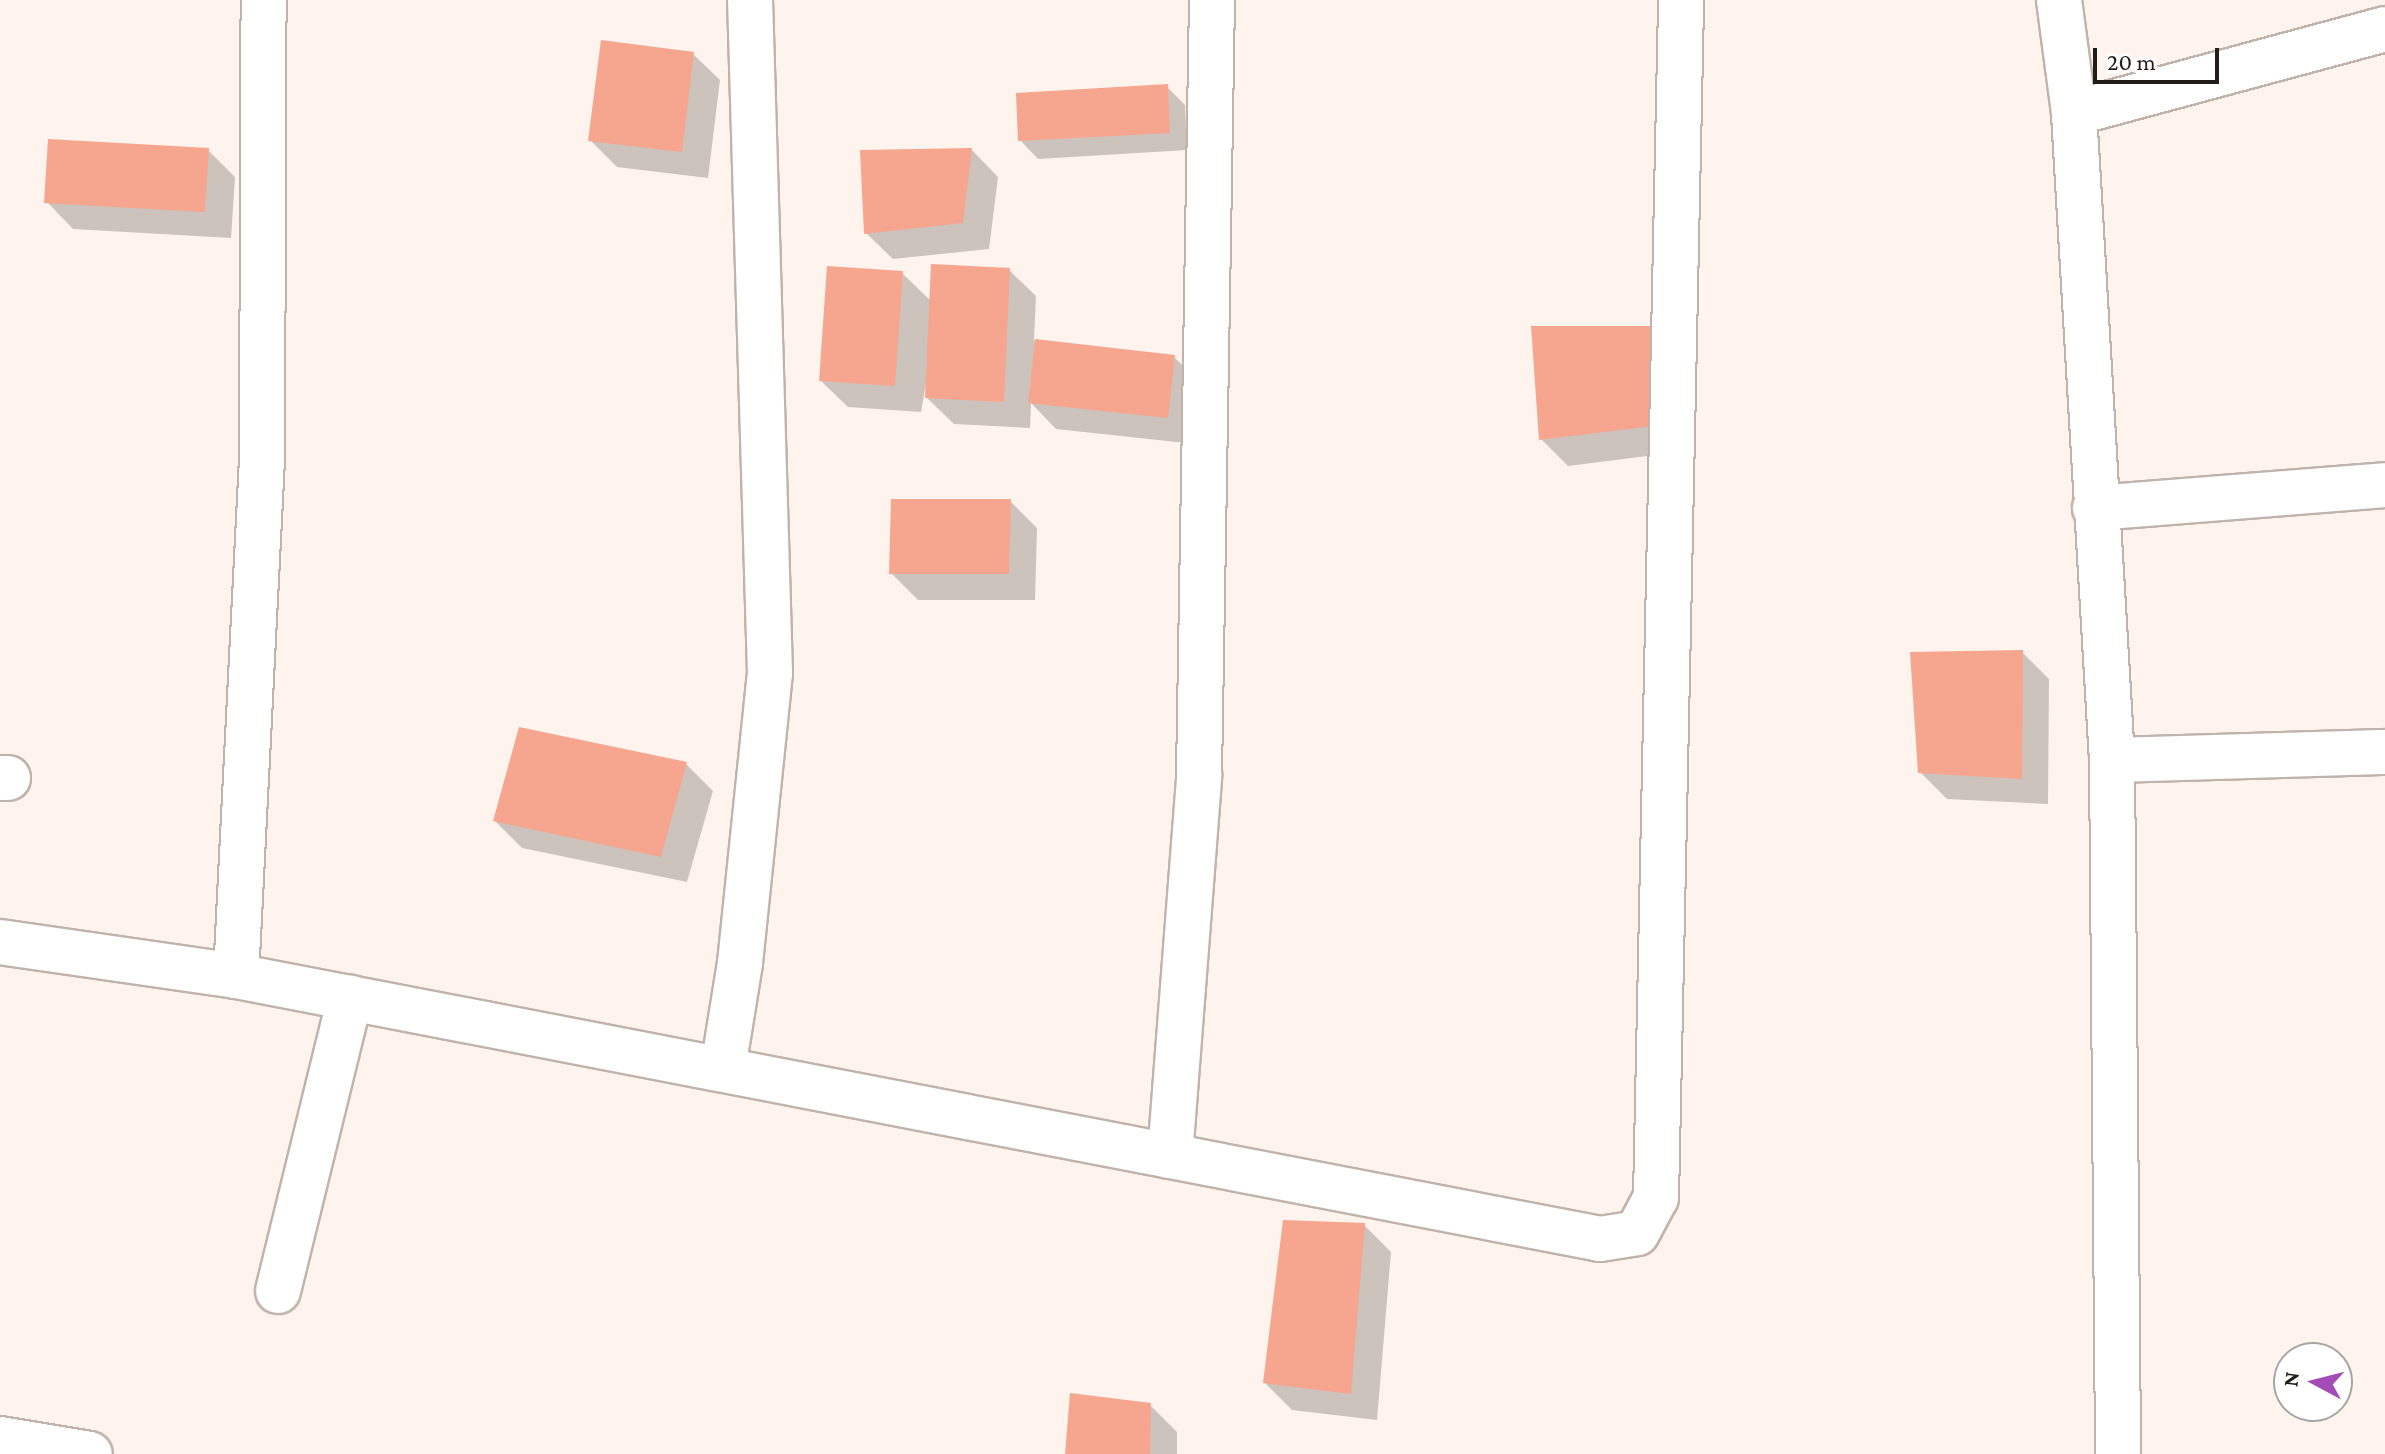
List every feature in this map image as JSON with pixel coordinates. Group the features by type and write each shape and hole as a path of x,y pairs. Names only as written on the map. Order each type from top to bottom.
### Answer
{"street":[{"path":"236,976 262,459 264,0"},
{"path":"723,1068 740,963 770,673 750,0"},
{"path":"1170,1156 1199,775 1212,0"},
{"path":"0,942 236,976 1600,1239 1637,1233 1656,1198 1681,0"},
{"path":"2059,0 2074,113 2112,760 2118,1454"},
{"path":"2074,113 2385,29"},
{"path":"2095,508 2385,485"},
{"path":"2112,760 2385,752"},
{"path":"278,1291 350,998"},
{"path":"0,1439 90,1454"}],"building":[{"path":"601,40 694,52 682,152 588,141"},
{"path":"1168,84 1170,133 1018,141 1016,93"},
{"path":"48,139 209,148 205,212 44,203"},
{"path":"972,148 963,223 864,234 860,150"},
{"path":"931,264 1010,268 1004,402 925,398"},
{"path":"827,266 903,271 895,386 819,381"},
{"path":"1531,326 1658,326 1661,425 1539,440"},
{"path":"1035,339 1175,355 1168,418 1028,403"},
{"path":"891,499 1011,499 1009,574 889,574"},
{"path":"2023,650 2022,779 1918,773 1910,652"},
{"path":"519,727 687,762 661,857 493,821"},
{"path":"1283,1220 1365,1223 1351,1394 1263,1383"},
{"path":"1070,1393 1151,1403 1150,1454 1065,1454"}]}
